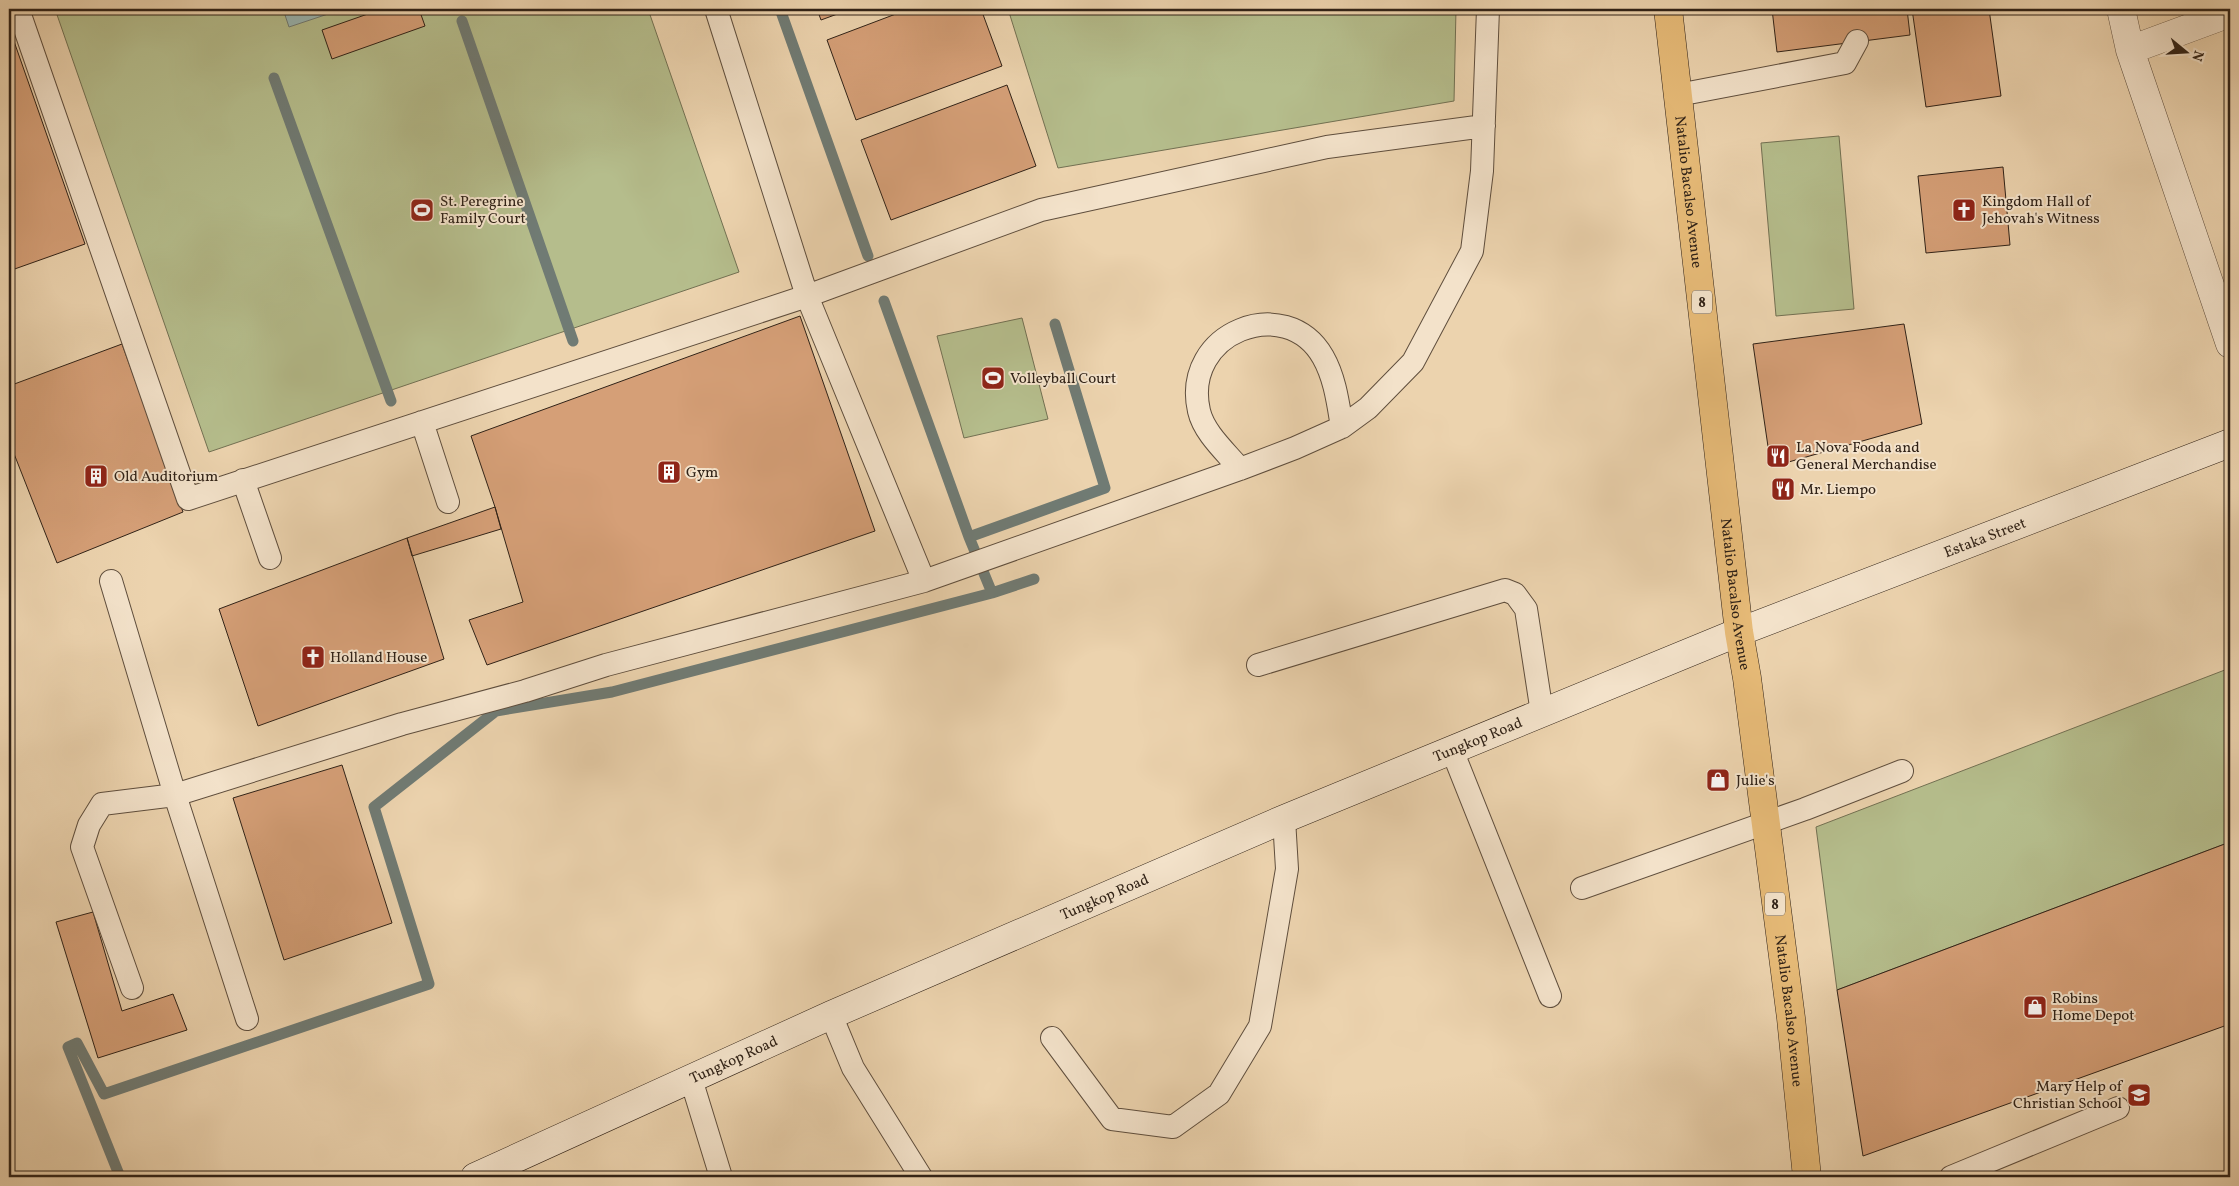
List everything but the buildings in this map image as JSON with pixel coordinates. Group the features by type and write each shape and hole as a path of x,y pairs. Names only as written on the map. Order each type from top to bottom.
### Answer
{"highway":[{"name":"Natalio Bacalso Avenue","path":"1668,9 1739,632 1747,678 1764,823 1791,1018 1807,1177"}],"street":[{"path":"2121,9 2130,50 2230,344"},
{"path":"2130,50 2230,14"},
{"name":"Estaka Street","path":"1739,632 2230,442"},
{"name":"Tungkop Road","path":"475,1177 831,1015 1284,819 1739,632"}],"lane":[{"path":"18,9 188,499 807,296 1041,210 1327,147 1484,126"},
{"path":"716,9 807,296 924,581"},
{"path":"132,988 82,847 89,825 102,804 175,795 402,724 525,691 606,665 924,581 1295,448 1342,426 1368,408 1413,362 1472,251 1482,171 1488,9"},
{"path":"1678,95 1845,64 1857,41"},
{"path":"1240,469 1207,430 1199,412 1197,393 1199,374 1208,356 1220,341 1236,331 1255,325 1274,325 1293,331 1310,341 1322,356 1330,374 1342,426"},
{"path":"422,422 448,502"},
{"path":"243,480 270,558"},
{"path":"111,581 175,795 247,1019"},
{"path":"1258,665 1505,590 1515,594 1526,609 1542,713"},
{"path":"1452,750 1550,996"},
{"path":"1582,888 1902,771"},
{"path":"1052,1038 1112,1119 1173,1127 1219,1094 1260,1026 1287,869 1284,819"},
{"path":"831,1015 853,1068 921,1177"},
{"path":"691,1079 721,1177"},
{"path":"1962,1175 2118,1108"}],"green space":[{"path":"55,9 648,9 739,272 209,452"},
{"path":"1008,9 1456,9 1454,101 1058,168"},
{"path":"1839,136 1854,309 1776,316 1761,143"},
{"name":"Volleyball Court","path":"1022,318 1048,419 964,438 937,336"},
{"path":"2230,668 2230,842 1837,990 1816,827"}],"water":[{"path":"283,9 343,9 289,27"}],"waterway":[{"path":"780,9 868,256"},
{"path":"462,21 573,341"},
{"path":"274,78 391,401"},
{"path":"884,301 969,537 992,593"},
{"path":"969,537 1105,488 1055,324"},
{"path":"120,1177 68,1047 77,1043 104,1094 429,984 374,807 496,711 612,692 992,593 1034,579"}],"place":[{"name":"St. Peregrine Family Court","path":"422,210"},
{"name":"Kingdom Hall of Jehovah's Witness","path":"1964,210"},
{"name":"Volleyball Court","path":"993,378"},
{"name":"La Nova Fooda and General Merchandise","path":"1778,456"},
{"name":"Gym","path":"669,472"},
{"name":"Old Auditorium","path":"96,476"},
{"name":"Mr. Liempo","path":"1783,489"},
{"name":"Holland House","path":"313,657"},
{"name":"Julie's","path":"1718,780"},
{"name":"Robins Home Depot","path":"2035,1007"},
{"name":"Mary Help of Christian School","path":"2139,1095"}]}
